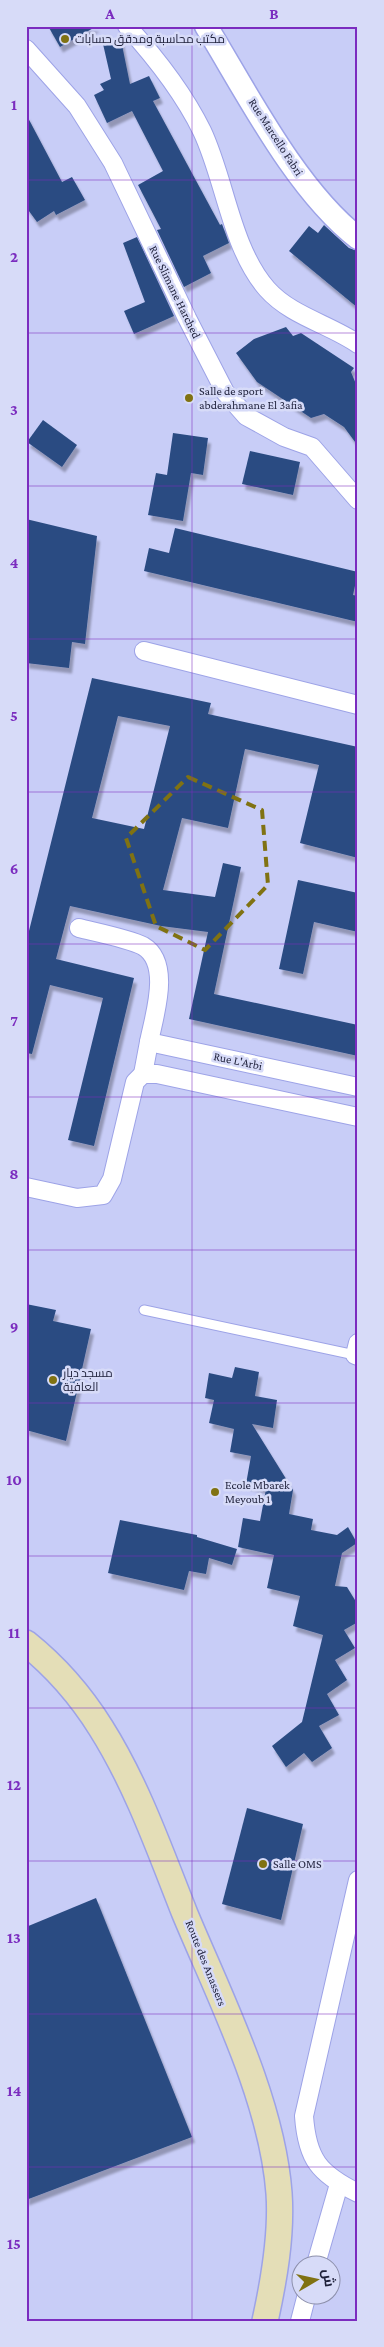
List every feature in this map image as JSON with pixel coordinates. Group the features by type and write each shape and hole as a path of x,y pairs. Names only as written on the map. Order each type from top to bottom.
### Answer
{"main road":[{"name":"Route des Anassers","path":"26,1634 35,1650 79,1695 102,1729 131,1782 255,2085 272,2148 279,2194 274,2274 265,2321"}],"street":[{"path":"127,26 176,86 202,132 234,224 250,262 267,289 288,308 358,344"},
{"name":"Rue Marcello Fabri","path":"206,26 276,139 313,194 342,226 358,238"},
{"name":"Rue Slimane Harched","path":"26,49 77,106 113,163 187,318 225,392 246,416 284,437 312,447 358,500"},
{"path":"144,651 358,705"},
{"path":"26,1187 77,1198 103,1195 112,1179 135,1082 143,1074 160,984 158,967 152,954 143,946 79,928"},
{"name":"Rue L'Arbi","path":"149,1042 358,1087"},
{"path":"143,1074 157,1074 358,1117"},
{"path":"358,1880 304,2116 306,2139 316,2164 339,2184 358,2193"},
{"path":"319,2254 339,2184"},
{"path":"300,2321 304,2304"}],"lane":[{"path":"144,1310 357,1352"}],"highlighted area":[{"path":"188,777 262,810 268,885 205,950 156,926 126,838"}],"building":[{"name":"مكتب محاسبة ومدقق حسابات","path":"48,26 97,26 60,47"},
{"path":"121,40 130,84 149,76 160,98 153,101 220,225 222,224 229,243 203,256 211,273 184,287 157,230 161,229 138,185 163,171 132,111 107,123 94,95 104,90 100,84 111,79 103,44"},
{"path":"26,114 62,182 72,177 85,200 56,215 54,211 37,222 26,207"},
{"path":"324,225 349,248 358,251 358,308 289,251 309,226 318,233"},
{"path":"137,237 174,316 134,334 124,311 145,302 123,243"},
{"path":"286,327 293,336 301,333 354,368 351,372 358,389 358,446 344,427 324,414 311,418 257,382 236,353 254,339"},
{"path":"43,420 77,445 62,467 27,442"},
{"path":"173,433 208,438 203,475 191,473 183,521 148,515 156,473 167,475"},
{"path":"250,451 300,462 293,495 242,484"},
{"path":"26,519 97,536 85,644 72,642 69,668 26,663"},
{"path":"175,528 358,572 353,595 358,596 358,622 144,571 149,548 169,553"},
{"path":"92,678 211,703 208,714 358,747 358,858 300,843 319,765 245,749 228,828 182,818 163,890 215,897 223,863 241,867 214,994 358,1025 358,1056 189,1019 208,932 161,926 70,906 56,959 134,978 94,1146 68,1140 103,998 50,985 32,1054 26,1053 26,943","holes":["118,716 170,726 144,829 92,818"]},
{"path":"298,880 358,893 358,932 314,922 303,974 279,969"},
{"name":"مسجد ديار العافية","path":"26,1304 56,1310 53,1321 91,1329 66,1441 26,1430"},
{"path":"235,1367 259,1372 255,1396 277,1400 273,1428 252,1424 293,1490 289,1514 313,1519 311,1530 337,1535 348,1527 357,1543 342,1553 335,1586 347,1587 358,1605 358,1622 344,1630 355,1648 335,1660 347,1680 327,1694 339,1715 319,1726 332,1748 312,1762 304,1753 286,1767 272,1746 302,1722 323,1635 293,1626 300,1596 267,1588 274,1555 238,1547 243,1518 260,1521 266,1489 246,1484 251,1456 230,1452 234,1429 209,1423 214,1400 205,1398 209,1373 232,1378"},
{"path":"120,1520 197,1535 197,1537 237,1549 232,1565 209,1558 206,1574 189,1571 184,1590 108,1573"},
{"name":"Salle OMS","path":"247,1808 303,1824 281,1920 222,1904"},
{"path":"96,1898 192,2137 26,2200 26,1927"}],"place":[{"name":"مكتب محاسبة ومدقق حسابات","path":"65,39"},
{"name":"Salle de sport abderahmane El 3afia","path":"189,398"},
{"name":"مسجد ديار العافية","path":"53,1380"},
{"name":"Ecole Mbarek Meyoub 1","path":"215,1492"},
{"name":"Salle OMS","path":"263,1864"}]}
